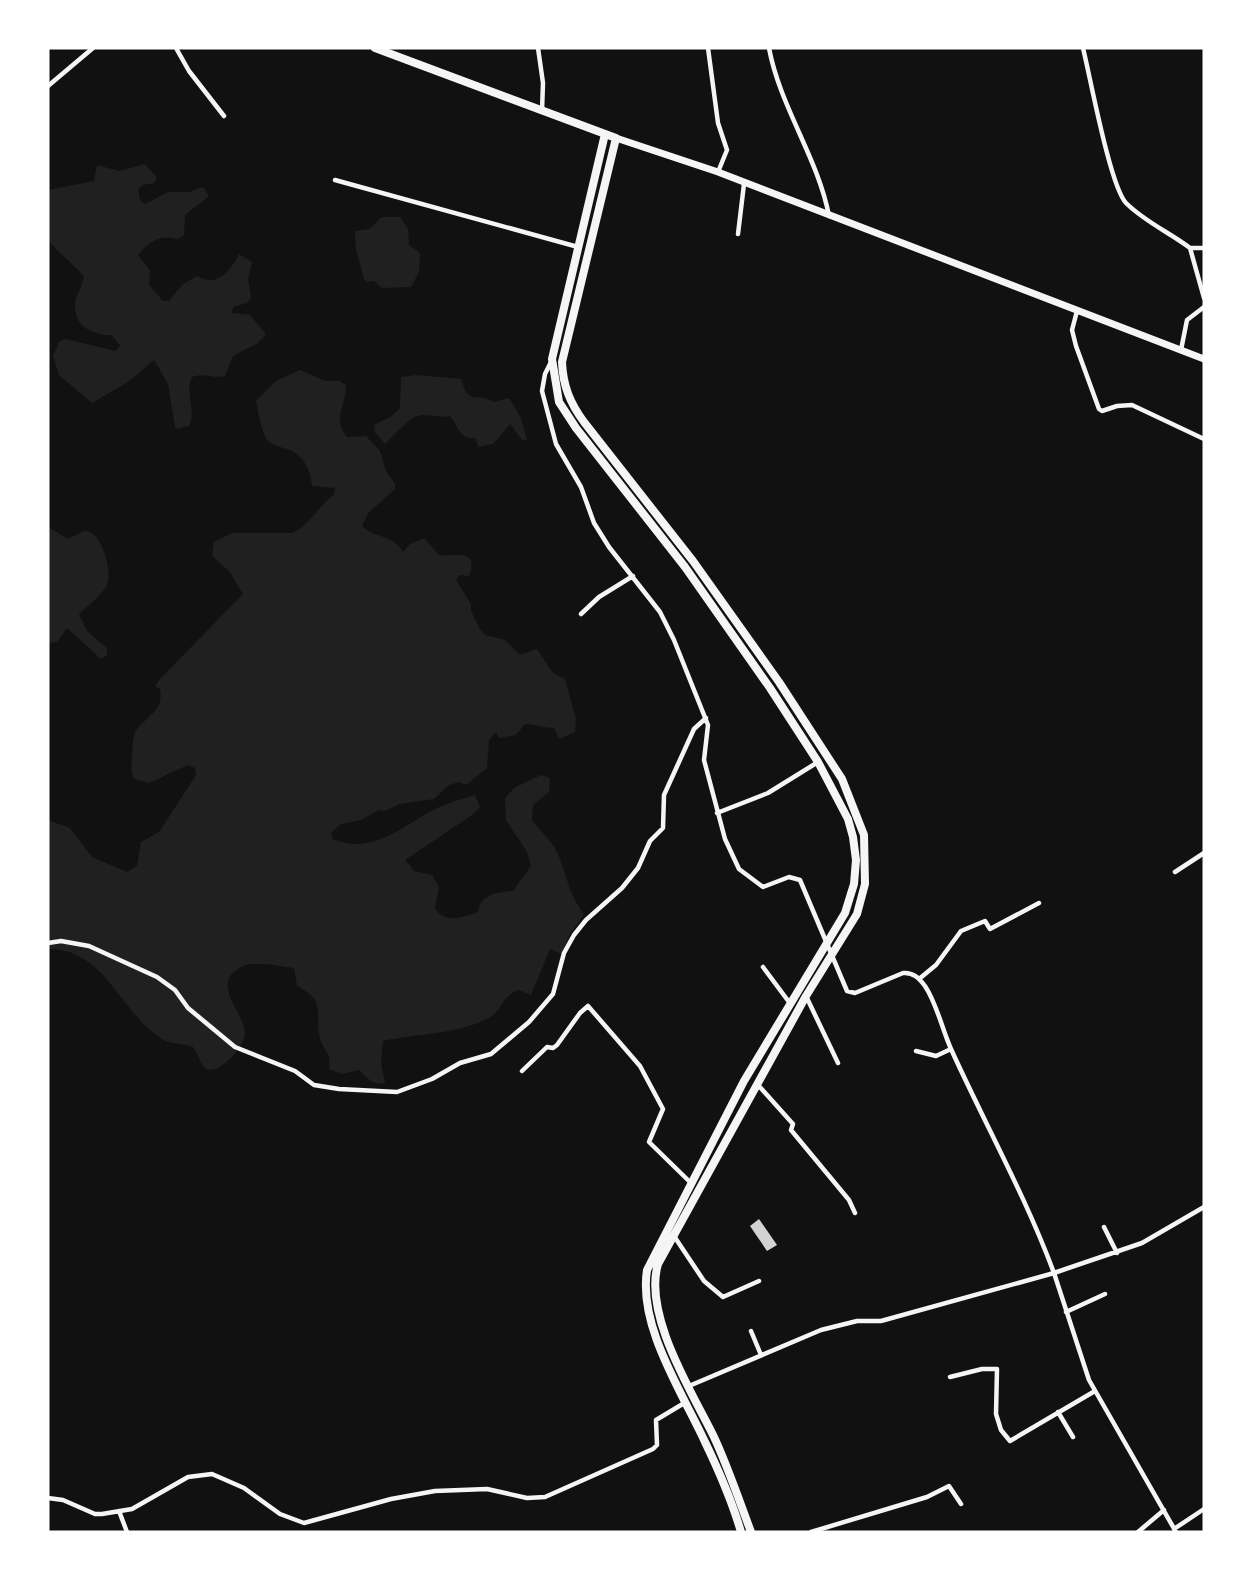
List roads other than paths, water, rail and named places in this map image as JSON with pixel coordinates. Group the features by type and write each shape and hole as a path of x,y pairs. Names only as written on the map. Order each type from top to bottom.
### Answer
{"highway":[{"path":"375,48 616,138 562,362 563,381 575,409 693,561 779,682 842,779 864,834 865,884 857,914 806,996 658,1264 654,1286 668,1337 694,1398 715,1439 751,1532"},
{"path":"605,134 552,359 555,385 562,410 685,567 770,688 818,762 848,819 856,860 850,901 828,942 789,1002 744,1081 653,1252 647,1270 645,1303 657,1339 705,1441 741,1532"}],"main road":[{"path":"616,138 718,172 744,184 1204,359"}],"street":[{"path":"48,86 93,48"},
{"path":"176,48 189,71 224,116"},
{"path":"538,48 543,83 542,111"},
{"path":"708,48 718,123 727,150 718,172"},
{"path":"769,48 794,124 825,195 829,216"},
{"path":"1083,48 1114,177 1124,200 1156,228 1190,248 1204,248"},
{"path":"334,180 579,248"},
{"path":"738,234 744,184"},
{"path":"1190,248 1204,298"},
{"path":"1181,350 1186,324 1204,307"},
{"path":"1077,310 1072,330 1099,409 1102,411 1117,406 1132,405 1204,440"},
{"path":"552,359 545,374 542,391 556,444 581,487 594,523 609,547 660,612 670,631 706,718 709,730 704,760 717,813 739,869 763,886 789,877 800,880 828,942 845,988 852,993 909,972 927,989 951,1050 1032,1215 1054,1273 1083,1365 1095,1391 1175,1531 1204,1509"},
{"path":"581,614 599,597 633,576"},
{"path":"48,943 61,941 89,946 157,977 175,990 188,1008 235,1047 295,1071 314,1085 339,1089 397,1092 432,1078 460,1063 491,1054 529,1022 550,1000 564,952 574,935 586,920 622,888 638,868 650,842 663,828 664,795 694,729 706,718"},
{"path":"717,813 768,793 818,762"},
{"path":"1175,872 1204,853"},
{"path":"919,979 936,965 961,931 985,921 990,929 1038,903"},
{"path":"763,967 789,1002"},
{"path":"806,996 838,1064"},
{"path":"522,1071 547,1047 553,1048 557,1045 580,1013 588,1006 647,1077 663,1109 649,1142 691,1183"},
{"path":"916,1051 936,1056 951,1050"},
{"path":"758,1084 793,1124 790,1130 849,1200 855,1213"},
{"path":"689,1386 838,1325 857,1320 881,1321 1117,1253 1142,1243 1204,1207"},
{"path":"1104,1227 1117,1253"},
{"path":"674,1236 704,1281 723,1297 759,1281"},
{"path":"1066,1312 1105,1294"},
{"path":"751,1331 761,1355"},
{"path":"950,1377 982,1369 997,1369 996,1414 1001,1430 1010,1441 1095,1391"},
{"path":"48,1498 79,1505 94,1514 132,1509 197,1474 226,1478 286,1517 303,1523 391,1499 435,1491 487,1489 527,1497 545,1497 653,1449 657,1445 656,1420 694,1398"},
{"path":"1058,1412 1073,1437"},
{"path":"811,1532 927,1497 949,1486 961,1504"},
{"path":"1138,1532 1164,1510"},
{"path":"119,1511 127,1532"}]}
